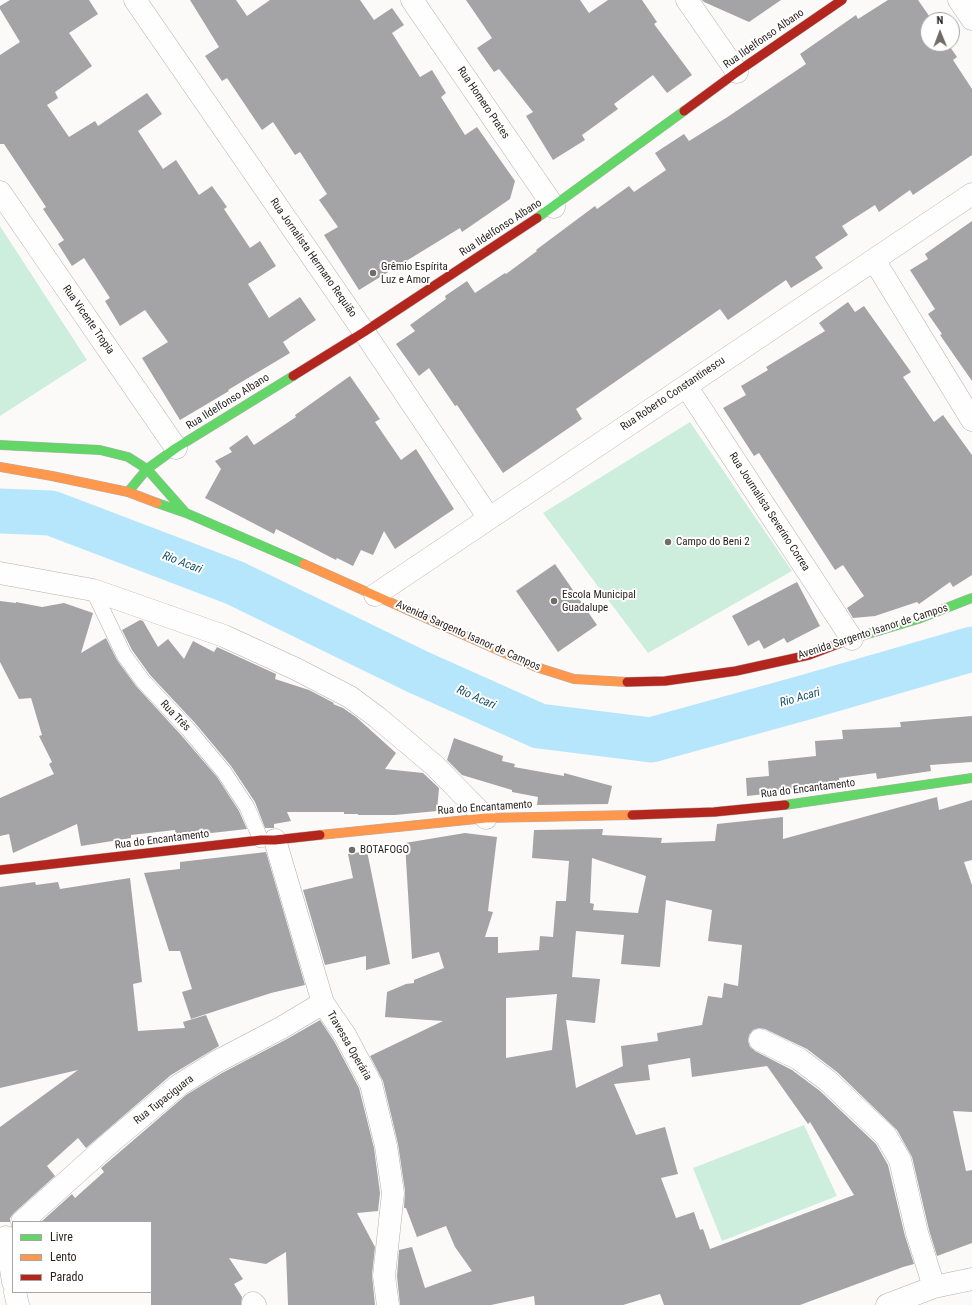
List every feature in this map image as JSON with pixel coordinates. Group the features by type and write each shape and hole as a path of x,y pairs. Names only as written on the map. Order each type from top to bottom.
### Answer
{"street":[{"name":"Rua Jornalista Hermano Requião","path":"135,0 364,332 489,518"},
{"name":"Rua Homero Prates","path":"412,0 554,207"},
{"path":"687,0 737,72"},
{"name":"Rua Ildelfonso Albano","path":"128,492 147,469 176,448 364,332 554,207 737,72 842,0"},
{"path":"959,0 972,19"},
{"name":"Rua Vicente Tropia","path":"0,192 176,448"},
{"name":"Rua Roberto Constantinescu","path":"375,595 972,194"},
{"path":"874,260 972,420"},
{"name":"Rua Journalista Severino Correa","path":"686,386 852,639"},
{"name":"Avenida Sargento Isanor de Campos","path":"0,444 100,450 128,457 147,469 186,513"},
{"name":"Avenida Sargento Isanor de Campos","path":"0,467 128,492 186,513 536,667 574,679 615,682 665,681 736,671 809,655 972,598"},
{"path":"0,574 93,590 224,636 296,668 350,697 399,734 435,766 486,818"},
{"name":"Rua do Encantamento","path":"0,870 268,840 486,818 618,816 714,812 807,802 972,778"},
{"name":"Travessa Operária","path":"268,840 323,1003 345,1035 371,1084 386,1146 394,1193 384,1276 388,1305"},
{"name":"Rua Tupaciguara","path":"23,1221 111,1142 178,1085 216,1062 281,1028 323,1003"},
{"path":"760,1040 799,1059 828,1081 886,1136 900,1160 917,1233 934,1288"},
{"path":"6,1236 12,1275"},
{"path":"887,1305 934,1288 972,1279"},
{"path":"15,1293 18,1305"}],"lane":[{"name":"Rua Três","path":"93,590 124,655 142,681 188,729 224,772 268,840"}],"green space":[{"path":"0,226 87,360 0,416"},
{"name":"Campo do Beni 2","path":"690,422 792,571 648,653 543,513"},
{"path":"804,1125 837,1196 722,1241 693,1168"}],"building":[{"path":"10,0 89,0 98,14 69,33 92,66 55,92 58,98 47,105 69,137 95,121 98,126 147,93 162,114 138,131 163,169 176,160 199,195 212,186 227,207 224,209 250,248 260,241 276,266 248,284 269,318 300,297 316,320 283,342 290,353 180,420 142,358 168,342 145,310 120,326 105,301 110,298 84,258 72,266 58,244 64,240 43,209 46,207 4,144 0,144 0,55 20,42 0,9 0,6"},
{"path":"190,0 236,0 247,16 270,0 360,0 374,20 392,8 404,25 392,33 420,77 432,70 446,93 441,97 465,135 477,127 515,181 510,199 462,232 460,228 359,290 324,235 338,227 319,200 327,194 300,152 295,155 273,122 262,130 227,78 222,81 205,56 219,47"},
{"path":"466,0 580,0 589,13 608,0 642,0 657,22 654,24 692,75 667,93 653,75 614,104 618,109 582,135 585,140 553,160 526,116 533,112 499,69 494,72 477,48 492,38"},
{"path":"702,0 781,0 749,22"},
{"path":"888,0 918,0 926,12 920,12 920,52 954,52 957,57 953,60 972,89 972,155 913,195 910,190 879,212 875,205 842,226 848,235 815,257 823,268 791,288 786,280 728,320 720,309 576,409 582,419 503,473 457,405 455,406 429,368 419,376 396,344 415,331 410,325 446,299 445,296 467,281 475,293 505,273 506,274 595,206 597,209 629,186 634,192 666,170 655,153 684,134 689,141 726,118 806,64 800,54 856,15 858,19"},
{"path":"972,221 972,381 940,335 942,334 928,314 935,309 910,270 928,259 925,254"},
{"path":"848,302 855,312 864,306 911,372 903,377 934,422 943,415 972,455 972,575 953,587 950,582 919,604 917,602 875,616 853,618 847,608 864,596 843,565 835,570 759,453 754,456 723,408 746,395 741,386 768,370 766,367 825,331 819,323"},
{"path":"350,376 380,419 375,422 401,460 416,449 454,509 395,549 384,531 373,555 361,550 353,566 337,558 336,560 276,529 274,534 205,498 221,469 215,461 232,452 229,448 247,435 254,445 296,417 295,415"},
{"path":"555,564 597,625 558,652 516,591"},
{"path":"797,582 820,626 787,643 784,638 764,649 759,640 748,646 732,616"},
{"path":"0,601 16,602 42,607 64,603 93,613 81,653 106,638 117,660 136,686 217,777 239,811 247,829 176,837 175,830 131,835 131,838 81,846 77,824 13,853 9,834 0,836 0,798 54,774 49,764 52,762 39,736 42,735 31,698 19,699 0,662"},
{"path":"140,620 143,621 158,647 168,639 184,659 193,641 214,652 217,647 276,674 275,679 309,690 343,708 356,717 396,753 385,769 423,773 439,788 437,811 395,815 358,815 344,814 344,812 287,812 291,821 274,824 274,828 265,828 255,802 231,766 195,723 150,675 132,650 122,630"},
{"path":"972,716 972,762 930,765 931,771 877,779 876,773 839,778 840,785 791,789 784,790 784,792 747,796 746,778 769,776 768,761 816,756 815,741 843,739 842,730 901,727 900,722"},
{"path":"454,738 503,756 502,761 515,764 514,767 564,776 564,773 612,786 608,804 537,805 538,797 512,792 512,790 462,775 447,760"},
{"path":"937,797 939,810 972,800 972,860 964,862 972,885 972,1112 953,1111 966,1171 972,1170 972,1243 937,1256 929,1230 912,1157 897,1130 837,1072 807,1049 765,1029 759,1028 753,1030 749,1035 748,1041 750,1047 792,1070 820,1091 876,1144 888,1165 905,1236 914,1264 800,1305 664,1305 660,1294 623,1305 535,1305 534,1296 491,1305 400,1305 397,1276 399,1250 412,1247 425,1288 472,1271 455,1247 446,1226 417,1237 406,1208 404,1208 405,1191 398,1144 383,1081 370,1056 443,1021 385,1017 387,992 406,984 414,983 414,980 444,968 439,952 412,959 405,843 465,833 497,837 488,911 493,912 485,937 498,937 498,953 539,950 540,936 553,937 556,901 566,901 569,861 532,858 534,830 603,829 602,835 662,838 661,843 715,841 717,824 783,817 783,839","holes":["592,858 646,876 638,913 593,910 594,904 590,903","666,900 712,910 708,941 742,945 738,986 724,983 722,998 708,996 702,1025 657,1033 658,1041 621,1046 623,1066 576,1088 566,1020 595,1023 600,979 572,977 576,931 624,935 621,964 660,967","557,994 552,1050 506,1058 506,998","690,1058 692,1077 767,1066 808,1124 810,1122 854,1195 710,1249 703,1229 700,1230 694,1212 676,1218 661,1178 678,1174 665,1127 636,1135 614,1084 650,1080 648,1065"]},
{"path":"367,851 390,964 366,970 366,956 325,965 303,890 353,878 348,854"},
{"path":"266,852 305,985 271,993 191,1019 182,992 192,989 180,951 169,951 144,873 180,869 180,862"},
{"path":"130,878 142,982 133,984 138,1031 185,1028 183,1022 206,1015 219,1046 171,1075 86,1148 78,1138 47,1166 55,1176 14,1213 10,1218 10,1222 0,1222 0,1127 78,1070 0,1088 0,887 35,882 36,885 58,882 60,889"},
{"path":"320,1020 334,1041 359,1088 374,1148 380,1193 378,1211 357,1213 375,1247 372,1275 375,1305 288,1305 286,1252 266,1264 229,1258 243,1279 234,1284 242,1297 241,1305 151,1305 152,1221 42,1221 72,1194 75,1198 104,1172 101,1168 186,1095 222,1073"}],"waterway":[{"name":"Rio Acari","path":"0,511 51,513 235,583 418,672 539,726 651,740 972,649"}],"traffic: fast":[{"path":"537,218 684,111"},
{"path":"128,492 147,469 176,448 293,376"},
{"path":"0,445 100,450 128,457 147,469 185,512"},
{"path":"157,503 186,513 304,564"},
{"path":"848,640 918,619 972,598"},
{"path":"785,805 972,778"}],"traffic: slow":[{"path":"0,467 128,492 157,503"},
{"path":"304,564 536,667 574,679 627,682"},
{"path":"320,835 486,818 632,815"}],"traffic: jam":[{"path":"684,111 737,72 842,0"},
{"path":"293,376 364,332 537,218"},
{"path":"627,682 665,681 736,671 809,655 848,640"},
{"path":"632,815 714,812 785,805"},
{"path":"0,870 261,840 320,835"}],"place":[{"name":"Grêmio Espírita Luz e Amor","path":"373,273"},
{"name":"Campo do Beni 2","path":"668,542"},
{"name":"Escola Municipal Guadalupe","path":"554,601"},
{"name":"BOTAFOGO","path":"352,850"}]}
